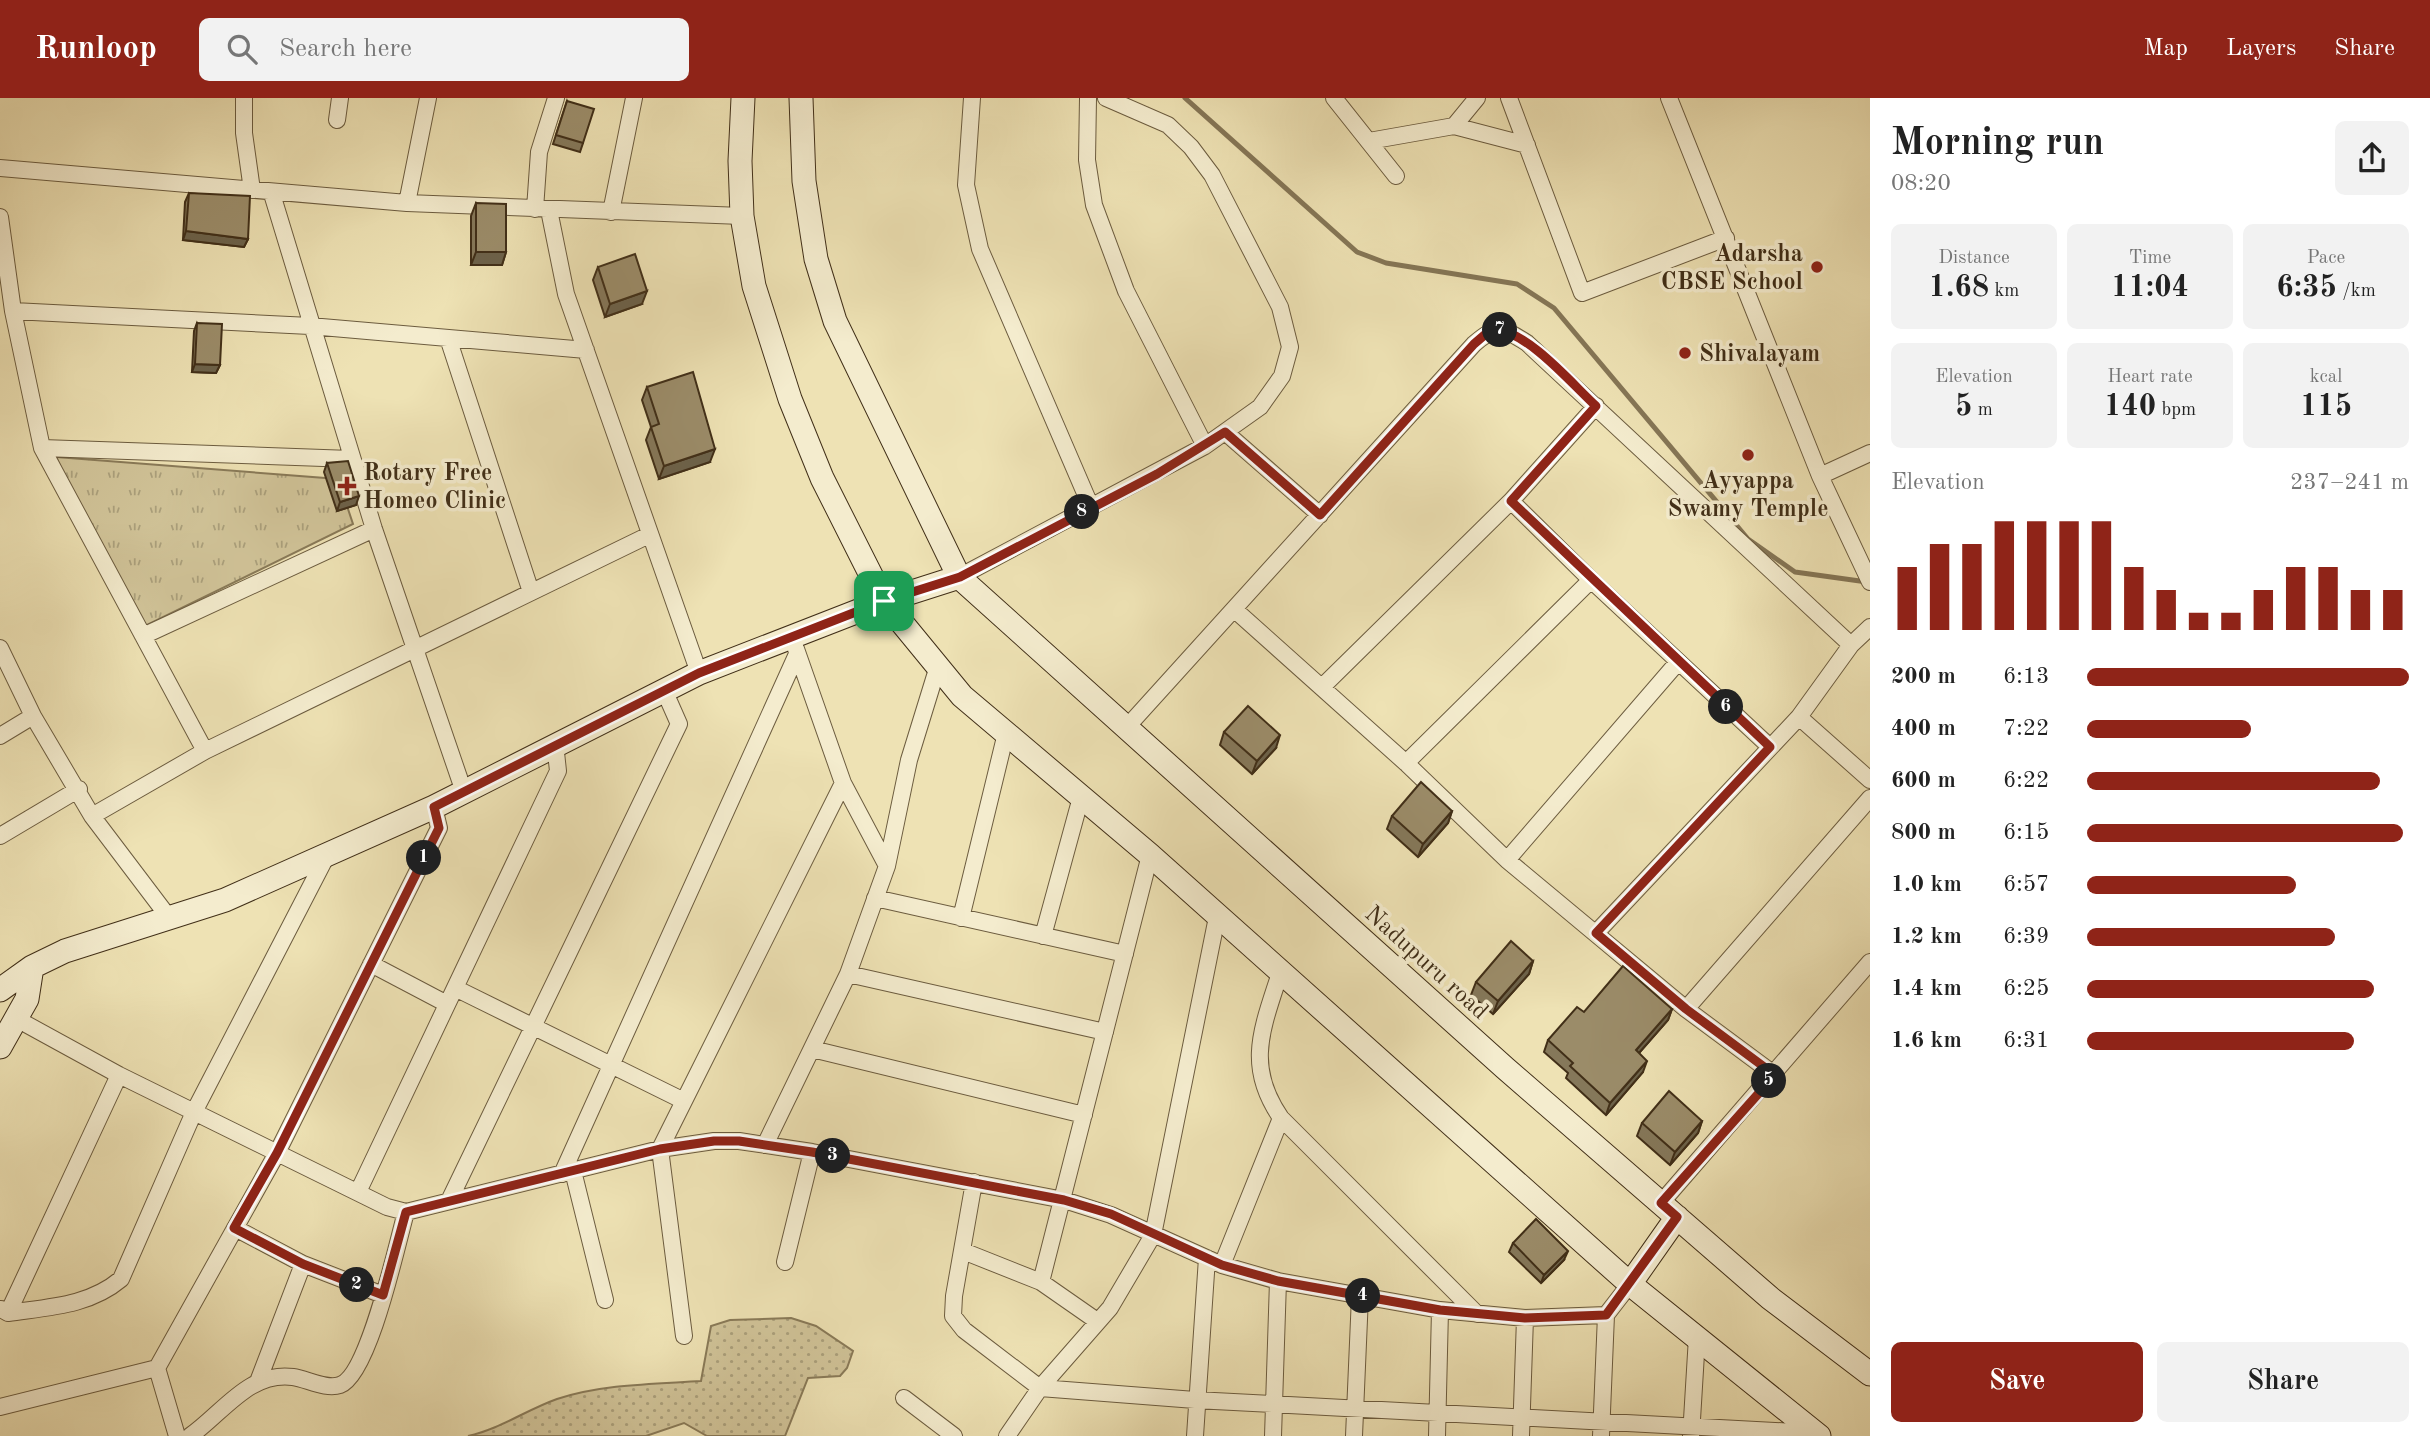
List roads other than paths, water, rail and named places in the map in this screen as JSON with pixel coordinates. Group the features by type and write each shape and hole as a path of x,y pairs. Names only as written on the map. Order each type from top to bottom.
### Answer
{"street":[{"path":"244,98 244,133 252,190"},
{"path":"337,120 340,98"},
{"path":"407,203 428,98"},
{"path":"556,98 539,152 542,209 566,295 699,673"},
{"path":"611,212 634,98"},
{"path":"743,98 740,161 742,216 754,286 790,399 822,478 884,601 962,696 1150,855 1630,1284 1816,1434"},
{"path":"801,98 804,181 816,259 835,321 960,577"},
{"path":"972,98 966,185 980,249 1091,507"},
{"path":"1088,98 1087,160 1094,205 1126,291 1205,446"},
{"path":"0,990 32,967 99,938 170,919 225,900 434,807 555,743 699,673 794,646 884,601 960,577 1205,446 1260,407 1282,376 1290,348 1280,307 1232,210 1212,175 1191,147 1168,125 1106,98"},
{"path":"1334,98 1396,176"},
{"path":"1454,126 1477,98"},
{"path":"1509,98 1582,293 1726,238"},
{"path":"1669,98 1820,476 1870,582"},
{"path":"1368,141 1454,126 1527,145"},
{"path":"0,169 252,190 272,194 407,203 742,216"},
{"path":"272,194 351,459 464,792"},
{"path":"0,217 13,311 42,448 205,751"},
{"path":"13,311 310,326 586,350"},
{"path":"1127,727 1488,332 1508,331 1527,343 1851,645"},
{"path":"449,338 531,592"},
{"path":"1322,687 1511,501 1596,406"},
{"path":"1225,432 1320,515"},
{"path":"42,448 351,459"},
{"path":"1820,476 1870,453"},
{"path":"1511,501 1591,580 1770,747"},
{"path":"143,636 374,529"},
{"path":"92,816 205,751 649,535"},
{"name":"Nadupuru road","path":"960,577 1669,1210 1770,1298 1870,1374"},
{"path":"1406,763 1591,580"},
{"path":"1235,610 1406,763 1507,860 1686,1009 1775,1075"},
{"path":"1596,933 1799,717 1851,645 1870,627"},
{"path":"794,646 844,783 887,866"},
{"path":"605,1300 567,1172 794,646"},
{"path":"0,648 33,716 79,789 92,816 170,919"},
{"path":"1507,860 1678,662"},
{"path":"765,1145 848,974 887,866 909,760 938,666"},
{"path":"449,1201 679,724 664,690"},
{"path":"0,736 33,716"},
{"path":"1799,717 1870,780"},
{"path":"961,918 1006,733"},
{"path":"358,1192 558,771 555,743"},
{"path":"684,1336 660,1149 844,783"},
{"path":"0,836 79,789"},
{"path":"1043,936 1081,797"},
{"path":"1686,1009 1870,798"},
{"path":"177,1436 157,1368 277,1153 439,828 434,807"},
{"path":"4,1311 80,1303 105,1293 121,1279 194,1112 327,855"},
{"path":"1041,1282 1150,855"},
{"path":"875,898 1125,954"},
{"path":"1007,1436 1040,1388 1110,1307 1153,1235 1217,917"},
{"path":"1601,1430 1606,1315 1630,1284 1669,1210 1775,1075 1870,962"},
{"path":"371,964 447,1004"},
{"path":"0,1047 27,999 32,967"},
{"path":"848,974 1105,1032"},
{"path":"1280,974 1263,1025 1259,1072 1266,1097 1281,1118 1477,1314"},
{"path":"455,988 684,1101"},
{"path":"15,1018 119,1075 358,1192 406,1212 660,1149 714,1141 765,1145 1064,1200 1111,1214 1215,1262 1278,1281 1440,1310 1477,1314 1525,1318 1606,1315"},
{"path":"812,1049 1084,1115"},
{"path":"4,1311 119,1075"},
{"path":"1195,1436 1195,1401 1215,1262 1281,1118"},
{"path":"785,1262 812,1152"},
{"path":"974,1182 953,1315 964,1330 1040,1388 1195,1401 1521,1419 1601,1430 1816,1434"},
{"path":"190,1436 259,1379 275,1375 296,1377 328,1386 338,1386 350,1380 370,1340 406,1212"},
{"path":"234,1228 303,1264 383,1295"},
{"path":"963,1251 1041,1282 1097,1321"},
{"path":"259,1379 303,1264"},
{"path":"1273,1436 1278,1281"},
{"path":"1354,1436 1360,1296"},
{"path":"1437,1436 1440,1310"},
{"path":"1521,1436 1525,1318"},
{"path":"1691,1432 1697,1337"},
{"path":"0,1407 157,1368"},
{"path":"904,1398 954,1436"}],"waterway":[{"path":"1185,98 1357,252 1386,263 1517,284 1554,308 1748,539 1795,572 1867,582"}],"place":[{"name":"Adarsha CBSE School","path":"1817,267"},
{"name":"Shivalayam","path":"1685,353"},
{"name":"Ayyappa Swamy Temple","path":"1748,455"},
{"name":"Rotary Free Homeo Clinic","path":"347,486"}]}
